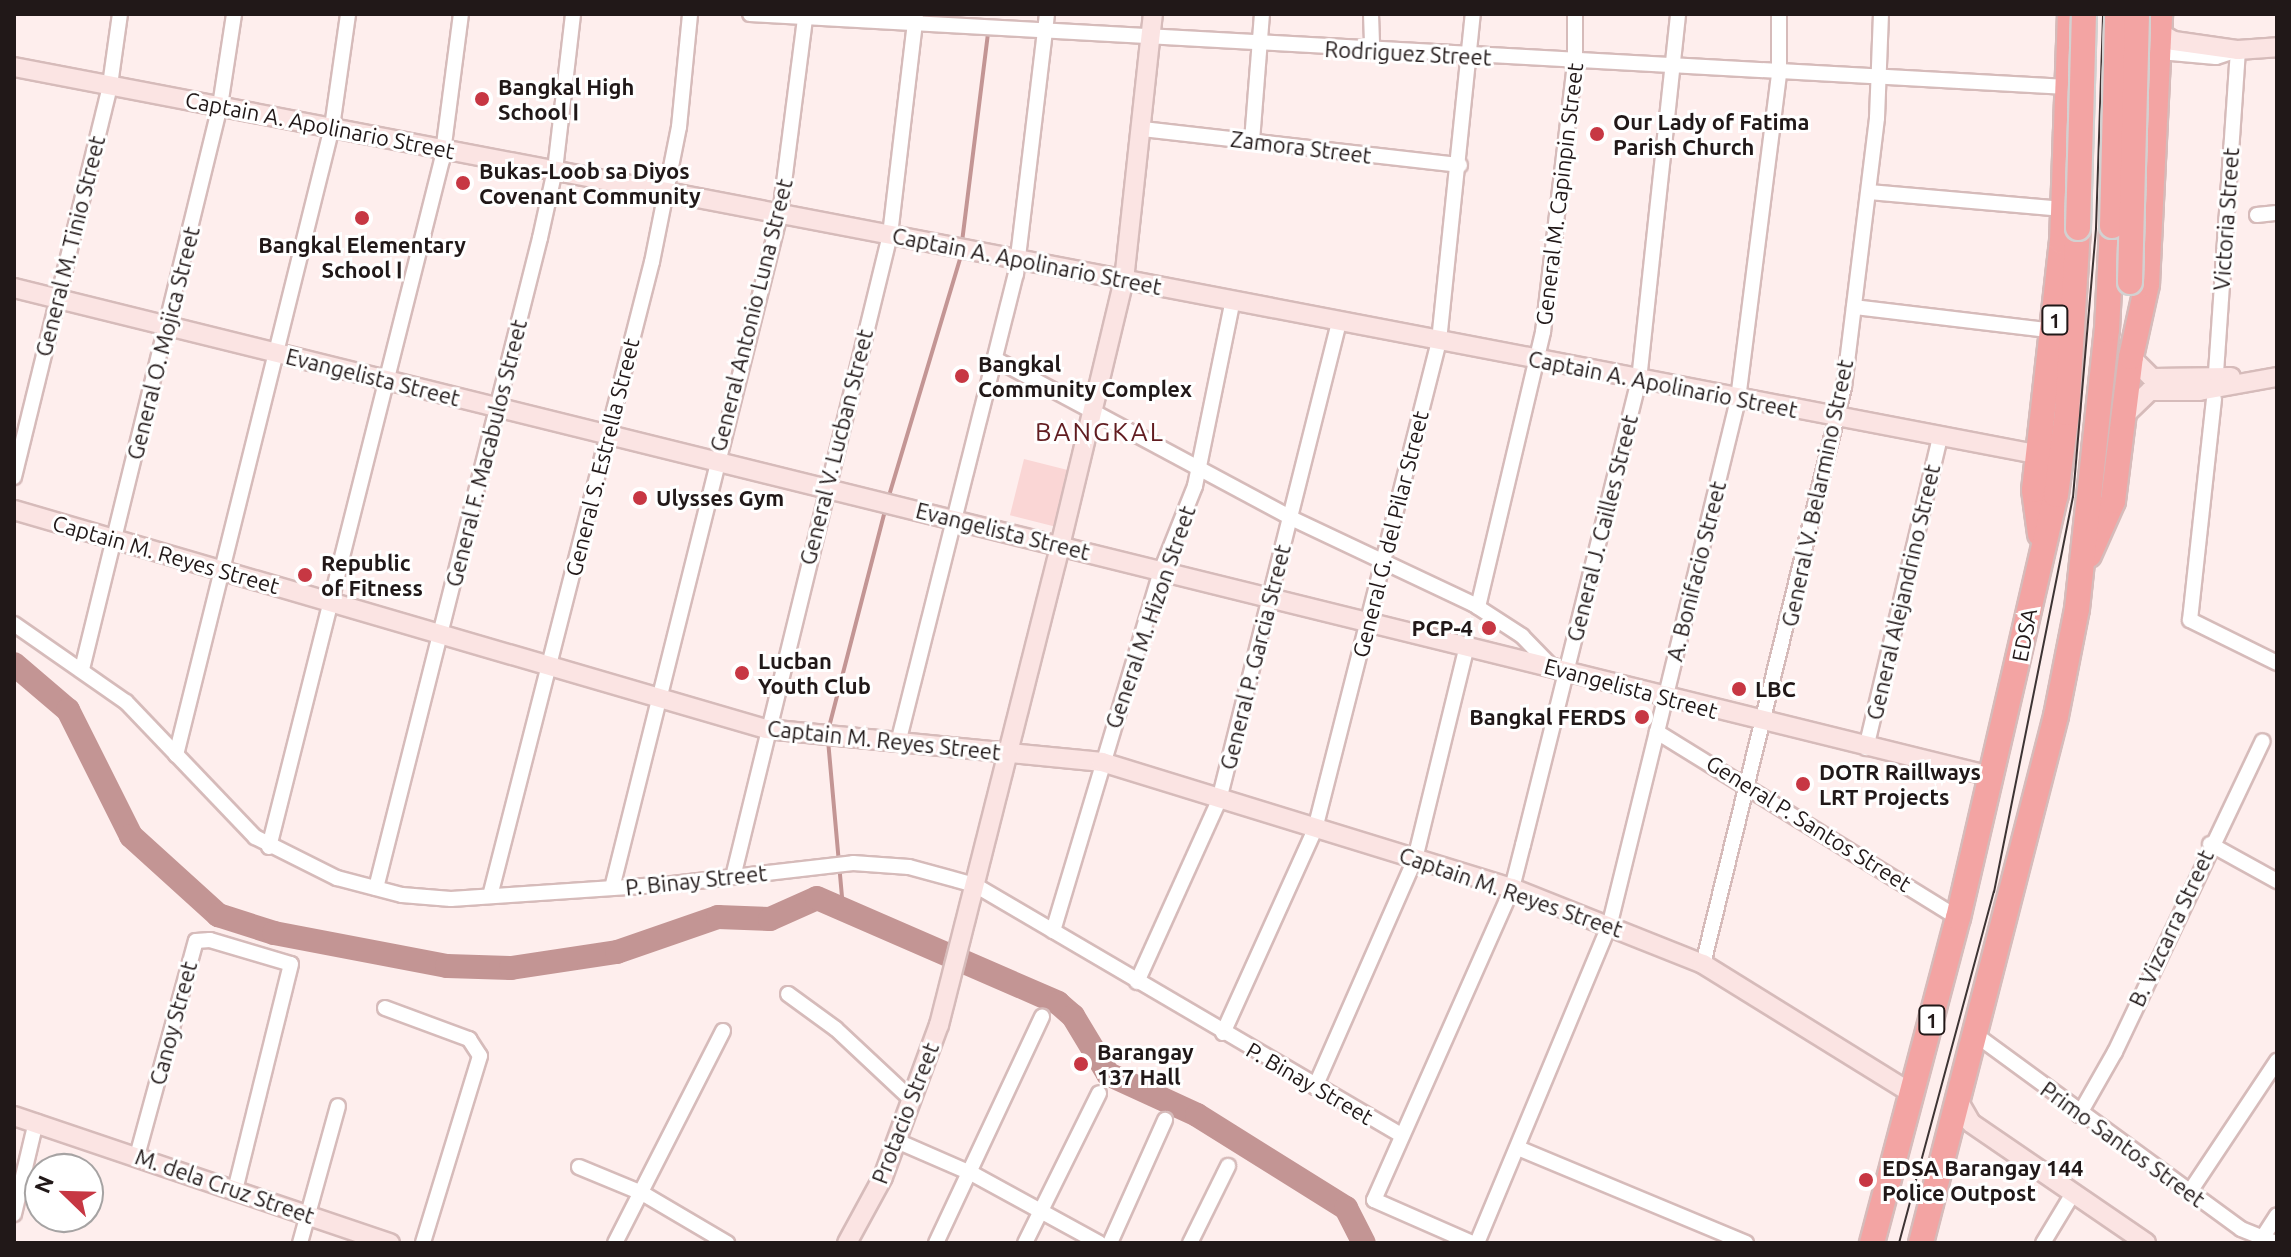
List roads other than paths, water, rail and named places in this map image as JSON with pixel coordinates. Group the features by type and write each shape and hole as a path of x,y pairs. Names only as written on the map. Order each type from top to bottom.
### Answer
{"highway":[{"name":"1","path":"2042,552 2034,490 2054,331 2063,209 2067,87 2073,47 2070,14"},
{"name":"EDSA","path":"1872,1243 1958,918 2042,552 2067,413 2078,228 2084,14"},
{"name":"1","path":"1921,1243 2056,716 2083,568 2087,504 2107,330 2117,14"},
{"name":"1","path":"2131,357 2126,325 2130,282 2137,14"},
{"name":"1","path":"2083,568 2113,501 2131,357 2147,284 2157,39"}],"street":[{"name":"General M. Tinio Street","path":"14,477 110,85 120,14"},
{"name":"General O. Mojica Street","path":"82,669 169,326 220,106 234,14"},
{"path":"176,755 332,127 348,14"},
{"path":"269,847 444,148 461,14"},
{"name":"General F. Macabulos Street","path":"376,888 555,170 573,14"},
{"name":"General S. Estrella Street","path":"490,896 667,192 690,14"},
{"name":"Rodriguez Street","path":"750,14 916,19 978,29 1046,34 1878,80 2067,87"},
{"path":"898,743 1019,259 1047,14"},
{"name":"Protacio Street","path":"847,1243 897,1141 952,976 1060,546 1124,280 1153,40 1153,14"},
{"path":"1252,141 1262,45 1262,14"},
{"path":"1371,14 1372,51"},
{"name":"General G. del Pilar Street","path":"1223,1033 1315,829 1439,341 1472,56 1473,14"},
{"name":"General M. Capinpin Street","path":"1478,607 1537,360 1575,62 1575,14"},
{"name":"General J. Cailles Street","path":"1475,1243 1374,1200 1512,888 1559,669 1639,380 1676,68 1678,14"},
{"name":"A. Bonifacio Street","path":"1475,1243 1518,1148 1610,923 1666,697 1738,399 1779,74 1779,14"},
{"name":"General V. Belarmino Street","path":"1703,964 1838,418 1869,192 1881,14"},
{"name":"General Antonio Luna Street","path":"612,888 715,462 780,214 805,18"},
{"name":"General V. Lucban Street","path":"733,877 766,729 890,235 916,19"},
{"path":"2157,39 2238,50 2277,47"},
{"name":"Victoria Street","path":"2238,50 2215,388 2190,620 2277,663"},
{"name":"Captain A. Apolinario Street","path":"14,67 2040,455"},
{"name":"Zamora Street","path":"1143,129 1460,165"},
{"path":"1869,192 2063,209"},
{"path":"2257,215 2277,213"},
{"name":"Evangelista Street","path":"14,288 1467,646 1866,748 1991,776"},
{"name":"General M. Hizon Street","path":"1053,931 1161,571 1195,486 1196,469 1233,300"},
{"path":"1854,307 2054,331"},
{"name":"General P. Garcia Street","path":"1137,982 1219,800 1339,321"},
{"path":"2131,357 2152,378 2215,388"},
{"path":"995,359 1291,518 1478,607 1522,636 1559,669"},
{"path":"2124,416 2150,391 2215,388 2239,381 2277,377"},
{"name":"General Alejandrino Street","path":"1866,748 1940,437"},
{"name":"Captain M. Reyes Street","path":"14,510 766,729 815,737 1102,762 1512,888 1610,923 1703,964 1913,1094"},
{"name":"P. Binay Street","path":"14,624 126,702 224,809 269,847 307,867 422,898 612,888 853,863 909,867 975,885 1402,1136"},
{"path":"1315,1087 1415,859 1467,646"},
{"name":"General P. Santos Street","path":"1657,732 1958,918"},
{"name":"B. Vizcarra Street","path":"2079,1115 2115,1052 2210,844 2263,741"},
{"path":"2210,844 2277,881"},
{"name":"Canoy Street","path":"137,1156 196,941 210,940 292,965 235,1191"},
{"path":"788,994 836,1029 912,1100"},
{"path":"385,1008 469,1039 480,1056 423,1243"},
{"path":"936,1243 973,1174 1042,1017"},
{"path":"615,1243 723,1031"},
{"name":"Primo Santos Street","path":"1976,1035 2079,1115 2189,1193 2265,1241"},
{"path":"2189,1193 2277,1061"},
{"path":"1025,1243 1099,1093"},
{"path":"1959,1102 1971,1123 2146,1243"},
{"path":"300,1243 338,1106"},
{"name":"M. dela Cruz Street","path":"14,1116 390,1243"},
{"path":"1110,1243 1165,1120"},
{"path":"14,1214 36,1122"},
{"path":"897,1141 973,1174 1099,1243"},
{"path":"1518,1148 1746,1243"},
{"path":"1190,1243 1228,1166"},
{"path":"579,1167 642,1193 727,1243"},
{"path":"2043,1243 2072,1195"},
{"path":"2265,1241 2277,1215"}],"waterway":[{"path":"962,242 988,32"},
{"path":"888,499 961,255"},
{"path":"828,731 886,507"},
{"path":"14,664 68,710 131,836 218,915 274,933 447,966 511,968 617,952 718,917 770,919 817,898 1058,1003 1073,1016 1108,1074 1197,1115 1346,1208 1364,1243"},
{"path":"828,740 843,907"}],"tram line":[{"path":"1899,1243 1994,892 2073,497 2096,228 2103,14"}],"place":[{"name":"Bangkal High School Ⅰ","path":"482,99"},
{"name":"Our Lady of Fatima Parish Church","path":"1597,134"},
{"name":"Bukas-Loob sa Diyos Covenant Community","path":"463,183"},
{"name":"Bangkal Elementary School Ⅰ","path":"362,218"},
{"name":"Bangkal Community Complex","path":"962,376"},
{"name":"Ulysses Gym","path":"640,498"},
{"name":"Republic of Fitness","path":"305,575"},
{"name":"PCP-4","path":"1489,628"},
{"name":"Lucban Youth Club","path":"742,673"},
{"name":"LBC","path":"1739,689"},
{"name":"Bangkal FERDS","path":"1642,717"},
{"name":"DOTR Raillways LRT Projects","path":"1803,784"},
{"name":"Barangay 137 Hall","path":"1081,1064"},
{"name":"EDSA Barangay 144 Police Outpost","path":"1866,1180"}],"district":[{"name":"BANGKAL","path":"1100,432"}]}
